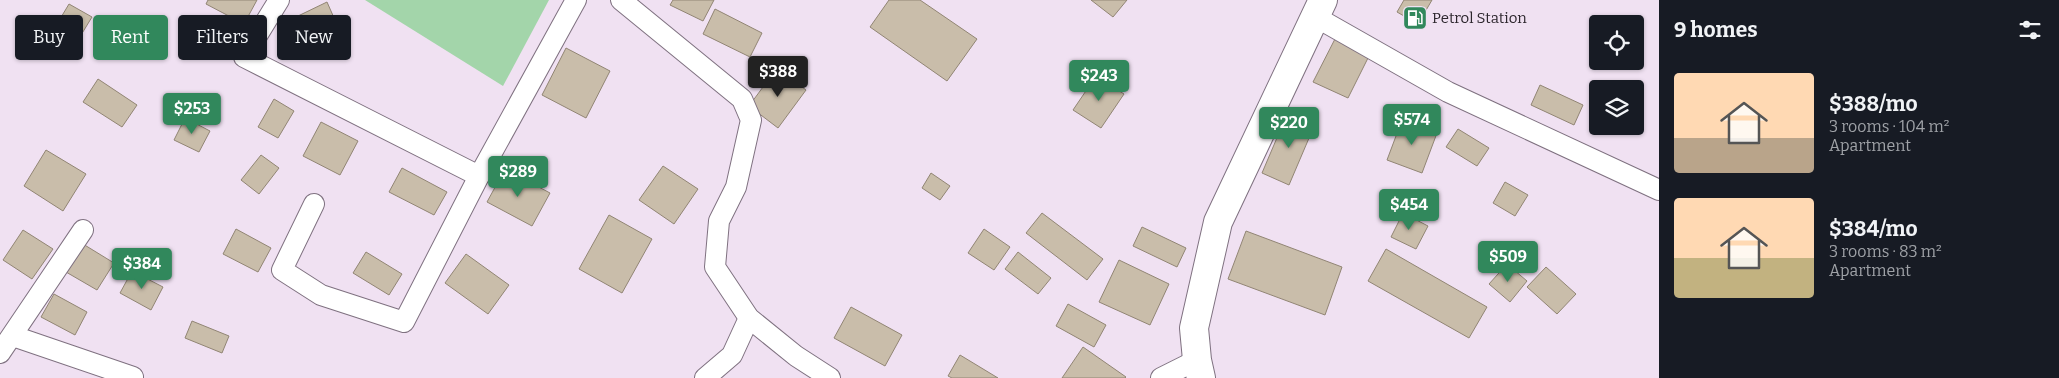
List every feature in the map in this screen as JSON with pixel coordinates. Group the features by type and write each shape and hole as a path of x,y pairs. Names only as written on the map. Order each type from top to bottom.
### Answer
{"main road":[{"path":"1199,369 1194,328 1218,222 1318,8"}],"street":[{"path":"279,0 244,57 480,176"},
{"path":"314,204 282,270 321,295 404,322 480,176 576,0"},
{"path":"621,0 644,7 742,99 751,120 736,187 720,221 715,267 749,318 796,356 830,378"},
{"path":"1318,8 1448,92 1659,190"},
{"path":"0,353 83,230"},
{"path":"705,378 732,355 749,318"},
{"path":"13,336 133,377"},
{"path":"1160,378 1199,369"}],"green space":[{"path":"365,0 549,0 503,86"}],"building":[{"path":"208,0 257,0 249,15 227,15 206,4"},
{"path":"673,0 714,0 703,21 670,5"},
{"path":"889,0 920,0 977,39 947,81 870,27"},
{"path":"1091,0 1127,0 1113,17"},
{"name":"Petrol Station","path":"1404,0 1432,0 1418,24 1397,12"},
{"path":"327,2 333,15 300,15"},
{"path":"69,4 92,17 83,32 83,15 62,15"},
{"path":"715,9 762,33 750,57 703,34"},
{"path":"1337,35 1371,52 1348,98 1313,82"},
{"path":"566,48 610,71 586,118 542,95"},
{"path":"777,68 806,90 778,128 749,106"},
{"path":"1096,76 1124,94 1101,128 1073,110"},
{"path":"98,79 137,105 122,127 83,102"},
{"path":"1540,85 1583,105 1574,125 1531,105"},
{"path":"274,99 294,111 278,138 258,127"},
{"path":"1288,112 1315,124 1289,185 1262,173"},
{"path":"185,118 210,131 199,152 174,140"},
{"path":"1402,120 1437,133 1422,173 1387,160"},
{"path":"321,122 358,141 340,175 303,156"},
{"path":"1458,129 1489,148 1477,166 1446,147"},
{"path":"46,150 86,174 63,211 24,186"},
{"path":"261,155 279,168 259,194 241,180"},
{"path":"663,166 698,189 674,224 639,200"},
{"path":"402,168 447,192 434,215 389,192"},
{"path":"505,169 550,193 532,226 487,202"},
{"path":"931,173 950,186 940,200 922,188"},
{"path":"1505,182 1528,195 1515,216 1493,203"},
{"path":"1042,213 1103,259 1087,280 1026,233"},
{"path":"1403,213 1428,226 1416,249 1391,237"},
{"path":"609,215 652,239 622,293 579,269"},
{"path":"1142,227 1186,248 1177,267 1133,246"},
{"path":"236,229 271,248 258,272 223,254"},
{"path":"984,229 1010,247 994,270 968,253"},
{"path":"23,230 53,249 32,279 3,260"},
{"path":"1246,231 1342,267 1325,315 1228,279"},
{"path":"83,244 114,263 97,290 66,272"},
{"path":"1386,249 1487,307 1469,338 1368,281"},
{"path":"366,252 402,274 389,295 353,273"},
{"path":"1018,252 1051,278 1038,294 1005,269"},
{"path":"466,254 509,285 488,314 445,283"},
{"path":"1119,260 1169,284 1150,325 1099,302"},
{"path":"1507,264 1527,281 1510,302 1489,284"},
{"path":"1546,267 1576,294 1557,314 1527,287"},
{"path":"132,271 163,287 151,310 120,293"},
{"path":"54,294 87,312 75,335 41,317"},
{"path":"1068,304 1106,325 1094,347 1056,326"},
{"path":"851,307 902,335 885,366 834,338"},
{"path":"192,321 229,336 222,353 185,338"},
{"path":"1083,347 1126,377 1062,378"},
{"path":"960,355 998,378 952,378 948,376"}],"place":[{"name":"Petrol Station","path":"1415,18"}]}
